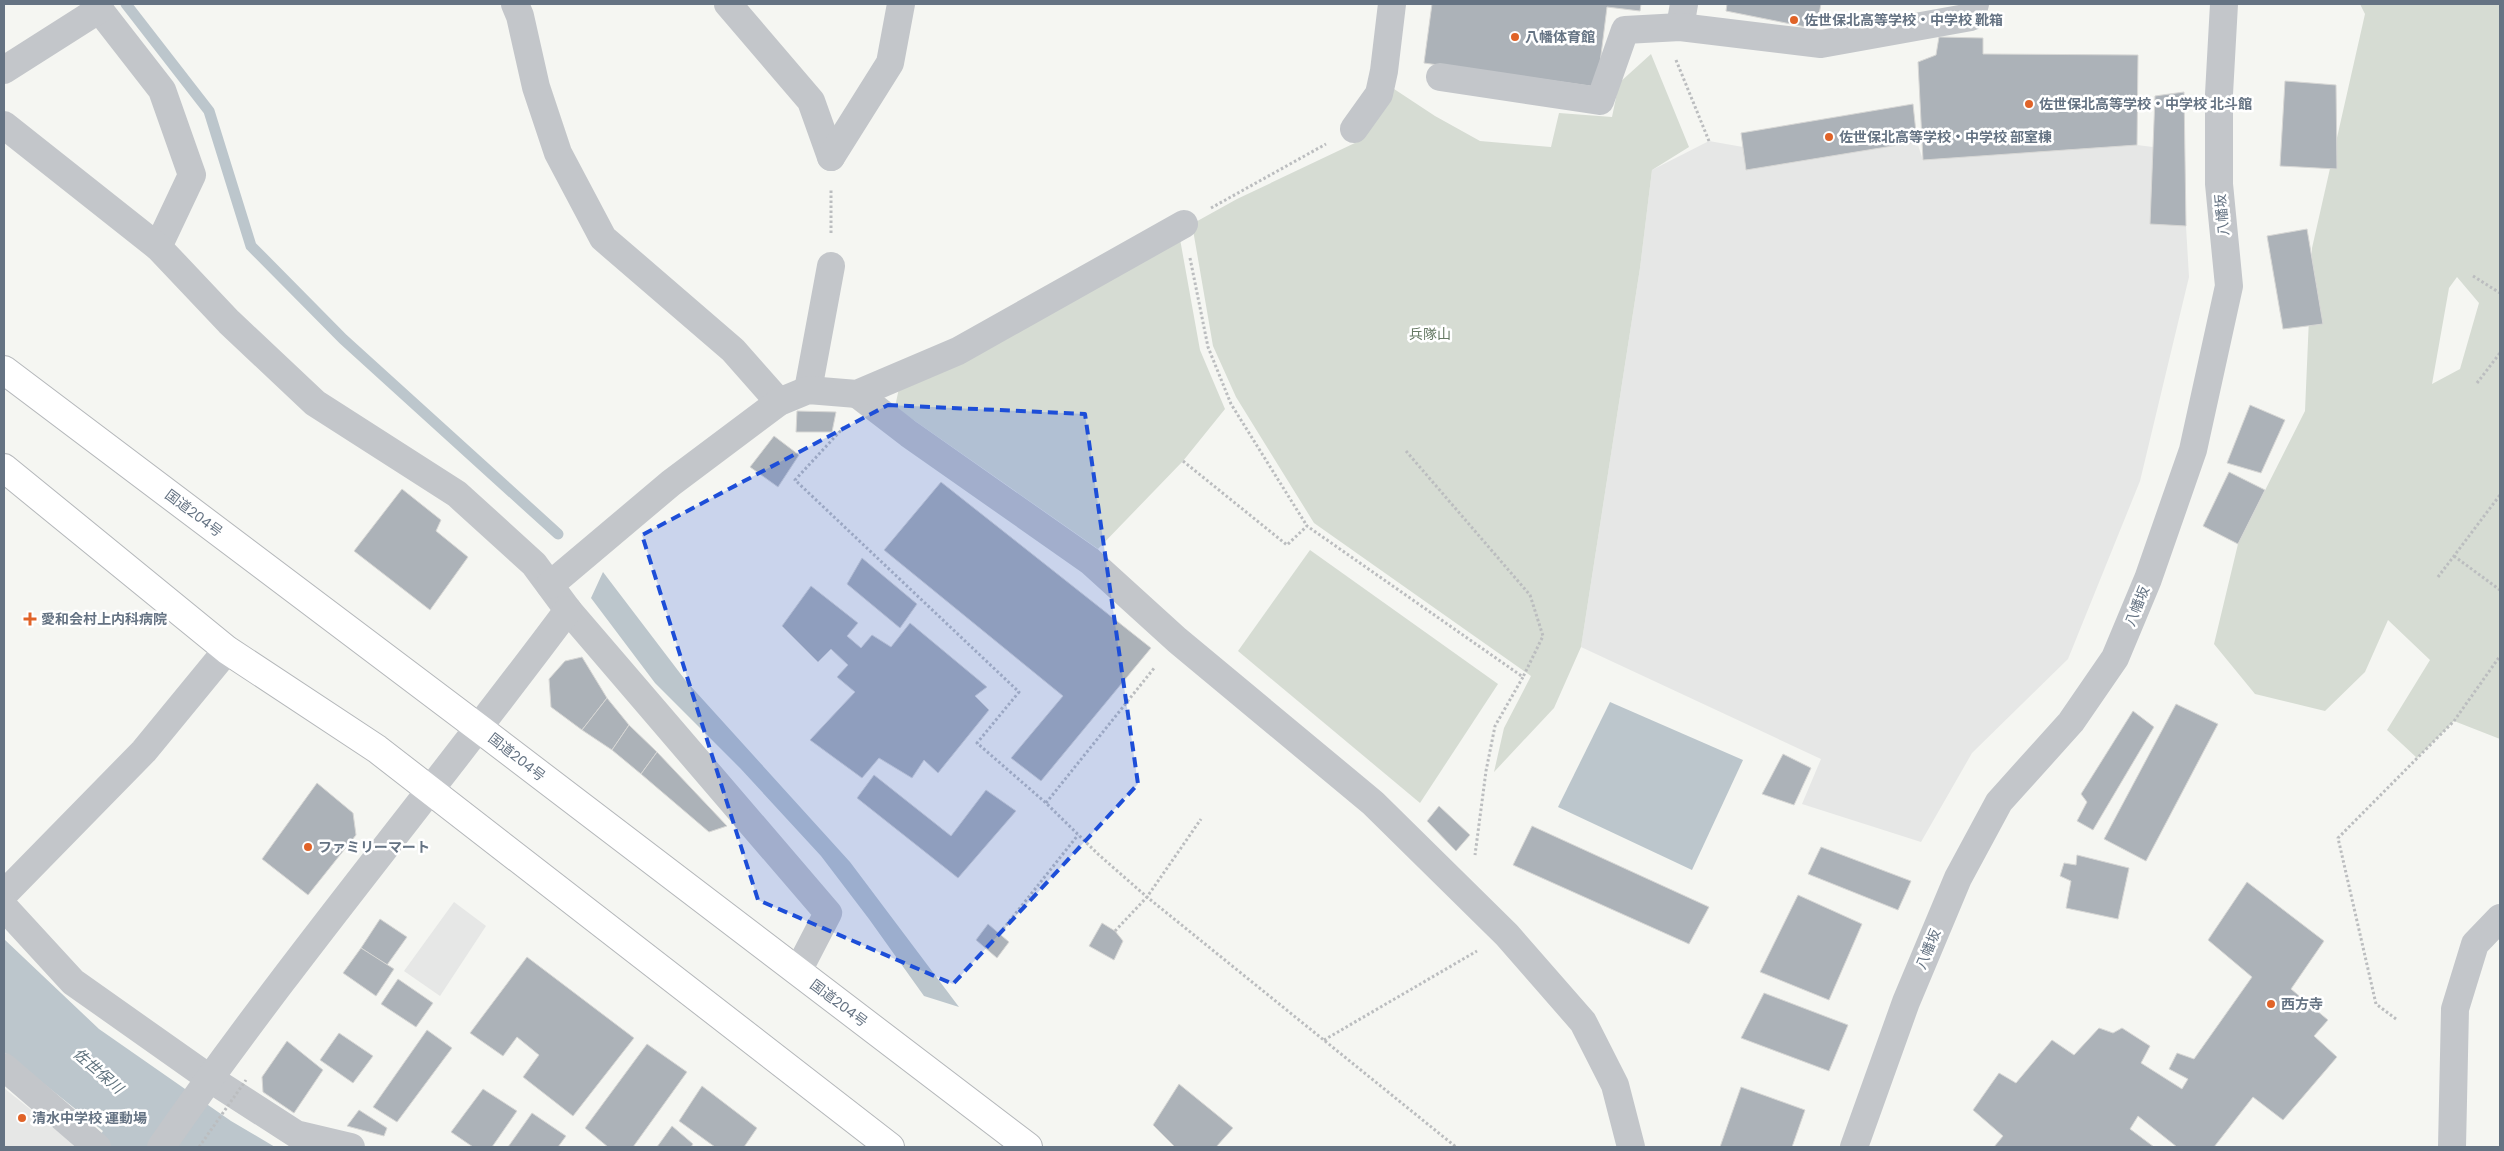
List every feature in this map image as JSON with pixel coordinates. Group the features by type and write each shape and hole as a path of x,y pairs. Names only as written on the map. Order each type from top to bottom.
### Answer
{"highway":[{"name":"国道204号","path":"4,370 480,728 1028,1147"},
{"path":"4,468 227,650 377,749 432,790 890,1147"}],"street":[{"path":"515,4 520,16 536,88 558,153 603,238 733,350 778,402"},
{"path":"728,4 811,101 831,157"},
{"path":"831,157 890,63 900,4"},
{"path":"1354,129 1378,94 1384,71 1392,4"},
{"path":"1440,77 1600,101 1625,30 1675,19 1821,44 1971,17 1975,4"},
{"name":"八幡坂","path":"1854,1147 1906,1002 1958,878 1999,802 2071,722 2115,658 2148,579 2193,450 2229,286 2219,184 2219,94 2224,4"},
{"path":"4,70 98,7 162,90 192,175 158,247"},
{"path":"4,125 158,247 229,322 314,403 457,494 534,564 568,610 828,913 798,971"},
{"path":"550,585 672,483 778,402 808,390 857,394 958,351 1184,224"},
{"path":"808,390 831,266"},
{"path":"857,394 909,434 1090,561 1177,640 1373,803 1467,894 1507,935 1583,1022 1615,1085 1631,1147"},
{"path":"161,1147 209,1078 480,728 568,610"},
{"path":"4,894 144,751 227,650"},
{"path":"4,907 73,982 209,1078 296,1134 351,1147"},
{"path":"2452,1147 2454,1009 2475,944 2500,918"},
{"path":"4,1068 93,1144"}],"path":[{"path":"1675,19 1709,140"},
{"path":"1354,129 1184,224 1211,356 1231,404 1307,526 1523,677"},
{"path":"831,157 831,266"},
{"path":"2473,276 2500,293"},
{"path":"2476,383 2500,353"},
{"path":"857,394 849,421 795,480 1018,692 977,743 1046,803 1147,897 1456,1147"},
{"path":"1406,451 1530,595 1543,636 1523,677 1495,726 1486,771 1473,872 1467,894"},
{"path":"1183,461 1287,546 1307,526"},
{"path":"2438,577 2500,495"},
{"path":"2454,556 2500,590"},
{"path":"1046,803 1177,640"},
{"path":"2396,1019 2376,1004 2338,838 2454,720 2500,656"},
{"path":"1115,932 1147,897 1201,818"},
{"path":"1000,933 1078,834"},
{"path":"1324,1040 1458,960 1507,935"},
{"path":"199,1147 246,1080"}],"highlighted area":[{"path":"888,405 1085,414 1138,784 953,984 758,900 642,535"}],"shaded area":[{"path":"1709,141 1743,147 1747,170 1917,142 1923,160 2137,145 2153,147 2150,223 2186,226 2189,277 2140,481 2068,659 1972,753 1921,842 1802,804 1821,759 1581,647 1640,268 1652,170"},
{"path":"454,902 486,926 440,996 404,971"},
{"name":"清水中学校 運動場","path":"4,1088 77,1147 4,1147"}],"green space":[{"path":"2360,4 2500,4 2500,739 2454,721 2417,758 2387,730 2430,660 2388,620 2365,672 2325,711 2255,694 2214,644 2238,544 2305,411 2312,248 2365,14","holes":["2457,277 2479,303 2460,369 2432,384 2449,288"]},
{"name":"兵隊山","path":"1651,54 1689,147 1652,170 1640,268 1581,647 1554,708 1494,772 1504,728 1531,676 1314,523 1236,397 1213,346 1192,224 1237,199 1357,142 1385,102 1388,85 1435,116 1480,141 1551,147 1559,113 1612,117 1619,83"},
{"path":"1180,239 1200,350 1225,409 1183,461 1098,549 895,407 899,388"},
{"path":"1310,550 1498,684 1420,803 1238,651"}],"water":[{"path":"603,572 686,681 850,862 959,1007 924,996 821,856 740,768 655,683 591,598"},
{"path":"1610,702 1743,760 1692,870 1558,807"},
{"name":"佐世保川","path":"4,939 99,1029 231,1121 275,1147 92,1147 103,1131 4,1052"}],"building":[{"name":"八幡体育館","path":"1432,4 1641,4 1640,11 1607,7 1597,87 1424,63"},
{"name":"佐世保北高等学校・中学校 靴箱","path":"1727,4 1821,4 1816,29 1726,11"},
{"name":"佐世保北高等学校・中学校 北斗館","path":"1939,37 1983,38 1983,54 2138,55 2137,145 1923,160 1918,62 1936,55"},
{"path":"2285,81 2336,85 2337,169 2280,166"},
{"path":"2184,92 2186,226 2150,224 2155,96"},
{"name":"佐世保北高等学校・中学校 部室棟","path":"1913,104 1917,142 1746,170 1741,133"},
{"path":"2307,229 2323,324 2283,329 2267,236"},
{"path":"2250,405 2285,420 2261,473 2227,463"},
{"path":"797,411 836,412 832,432 796,432"},
{"path":"774,436 799,455 778,487 750,467"},
{"path":"2229,472 2265,490 2238,544 2203,526"},
{"path":"941,482 1151,648 1041,781 1011,758 1063,696 884,550"},
{"path":"402,489 441,520 436,531 468,557 430,610 354,551"},
{"path":"862,558 917,604 900,628 847,584"},
{"path":"811,586 858,623 847,636 861,648 872,635 891,647 910,623 987,687 975,696 989,710 938,773 924,760 912,778 879,758 862,778 810,740 855,692 837,677 848,665 831,649 818,662 782,626"},
{"path":"582,657 607,698 582,730 551,707 549,679 565,661"},
{"path":"607,698 629,725 612,750 582,730"},
{"path":"2176,704 2218,724 2146,861 2104,839"},
{"path":"2133,711 2154,727 2093,830 2077,821 2087,802 2081,794"},
{"path":"629,725 657,752 641,774 612,750"},
{"path":"657,752 727,826 709,832 641,774"},
{"path":"1783,754 1811,768 1794,805 1762,794"},
{"path":"874,775 951,836 986,790 1016,811 958,878 857,798"},
{"name":"ファミリーマート","path":"317,783 353,813 356,835 308,895 262,859"},
{"path":"1439,806 1470,835 1456,851 1427,821"},
{"path":"1532,826 1709,907 1689,944 1513,865"},
{"path":"1821,847 1911,881 1898,910 1808,874"},
{"path":"2077,855 2129,868 2118,919 2066,908 2071,881 2060,876 2064,863 2076,865"},
{"name":"西方寺","path":"2247,882 2324,941 2291,989 2328,1020 2314,1036 2337,1057 2283,1120 2253,1097 2214,1147 2177,1147 2138,1116 2130,1129 2154,1147 1994,1147 2003,1136 1973,1110 1999,1073 2016,1083 2052,1040 2074,1055 2099,1028 2113,1033 2122,1028 2150,1046 2141,1063 2182,1089 2188,1079 2169,1069 2177,1053 2194,1059 2252,977 2208,940"},
{"path":"1798,895 1862,924 1829,1000 1760,972"},
{"path":"380,919 407,937 387,965 361,948"},
{"path":"1102,923 1115,931 1123,941 1114,960 1089,946"},
{"path":"988,924 1009,942 997,958 976,940"},
{"path":"361,948 394,969 376,996 343,973"},
{"path":"527,957 634,1038 573,1116 523,1077 539,1055 517,1037 503,1056 470,1033"},
{"path":"398,979 433,1003 416,1027 381,1004"},
{"path":"1764,993 1848,1025 1829,1071 1741,1038"},
{"path":"427,1030 452,1048 397,1122 373,1107"},
{"path":"339,1033 373,1056 353,1083 320,1060"},
{"path":"287,1041 323,1070 294,1113 263,1092 262,1077"},
{"path":"647,1044 687,1072 633,1147 608,1147 585,1128"},
{"path":"1179,1084 1233,1128 1216,1147 1175,1147 1153,1125"},
{"path":"702,1086 757,1128 744,1147 715,1147 679,1121"},
{"path":"1741,1087 1805,1110 1792,1147 1720,1147"},
{"path":"483,1089 517,1111 492,1147 473,1147 451,1132"},
{"path":"359,1110 387,1128 384,1136 347,1126"},
{"path":"532,1113 566,1136 558,1147 508,1147"},
{"path":"672,1126 693,1144 691,1147 657,1147"}],"waterway":[{"path":"126,4 209,111 251,246 343,339 558,534"}],"place":[{"name":"佐世保北高等学校・中学校 靴箱","path":"1794,20"},
{"name":"八幡体育館","path":"1515,37"},
{"name":"佐世保北高等学校・中学校 北斗館","path":"2029,104"},
{"name":"佐世保北高等学校・中学校 部室棟","path":"1829,137"},
{"name":"愛和会村上内科病院","path":"30,619"},
{"name":"ファミリーマート","path":"308,847"},
{"name":"西方寺","path":"2271,1004"},
{"name":"清水中学校 運動場","path":"22,1118"}]}
